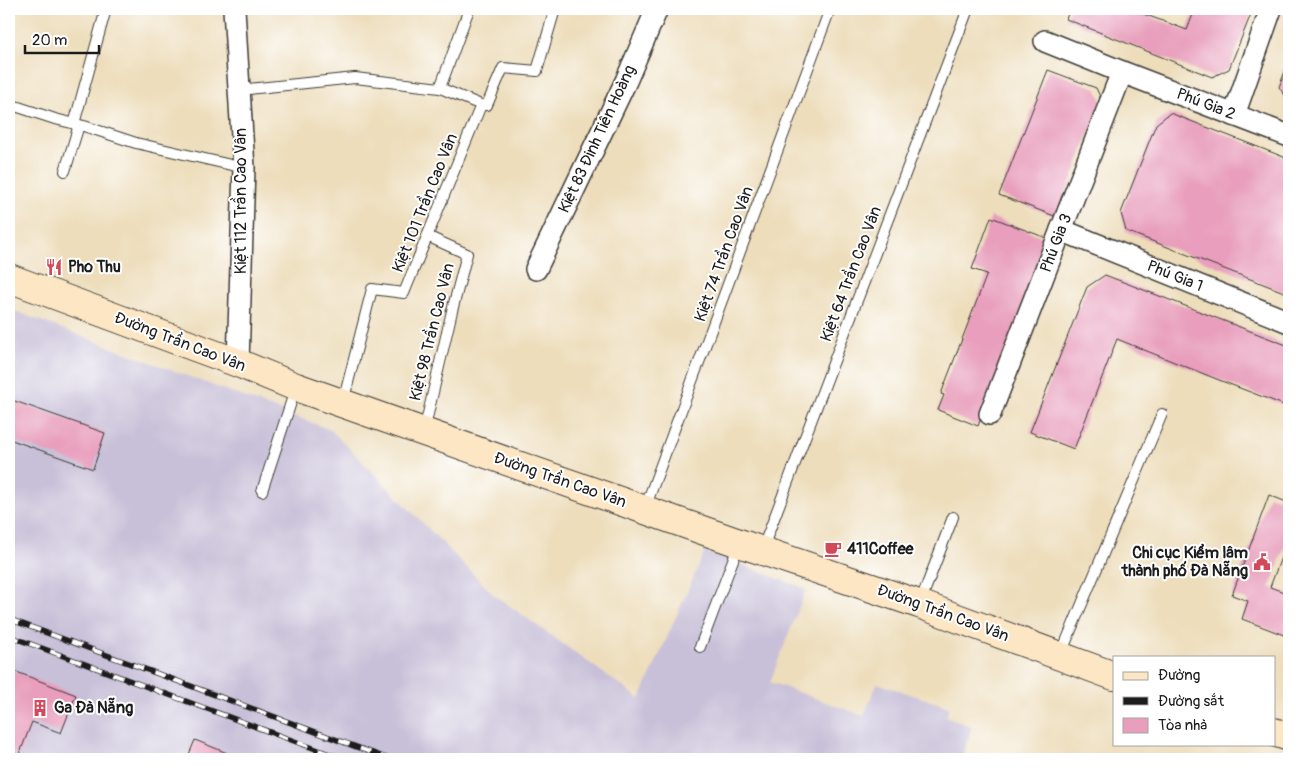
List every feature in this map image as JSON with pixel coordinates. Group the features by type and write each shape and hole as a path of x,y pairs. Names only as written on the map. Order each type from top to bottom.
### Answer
{"main road":[{"name":"Đường Trần Cao Vân","path":"9,278 296,387 750,547 919,604 1113,676"},
{"path":"1276,733 1289,738"}],"street":[{"name":"Kiệt 112 Trần Cao Vân","path":"234,9 244,168 238,364"},
{"name":"Kiệt 83 Đinh Tiên Hoàng","path":"536,269 626,81 657,9"},
{"path":"1234,115 1271,9"},
{"name":"Phú Gia 2","path":"1045,41 1289,136"},
{"name":"Phú Gia 3","path":"990,414 1122,72"},
{"name":"Phú Gia 1","path":"1061,230 1289,322"}],"lane":[{"path":"65,171 106,9"},
{"path":"440,88 469,9"},
{"name":"Kiệt 101 Trần Cao Vân","path":"343,403 372,289 404,293 481,105 488,105 503,68 537,71 555,9"},
{"name":"Kiệt 74 Trần Cao Vân","path":"645,509 830,9"},
{"name":"Kiệt 64 Trần Cao Vân","path":"700,647 750,547 968,9"},
{"path":"239,90 355,78 440,88 481,105"},
{"path":"9,104 136,143 244,168"},
{"name":"Kiệt 98 Trần Cao Vân","path":"424,432 467,254 427,236"},
{"path":"262,491 296,387"},
{"path":"1060,656 1162,414"},
{"path":"919,604 953,517"}],"shaded area":[{"path":"9,309 331,430 493,594 640,699 705,551 806,589 770,682 864,716 877,683 949,707 946,716 972,727 961,759 9,759"}],"building":[{"path":"1070,9 1130,9 1187,30 1195,9 1253,9 1229,69 1212,77 1066,19"},
{"path":"1289,61 1289,102 1279,87"},
{"path":"1048,70 1096,88 1102,101 1057,217 999,195"},
{"path":"1170,113 1289,159 1289,294 1126,231 1121,213 1156,124"},
{"path":"991,217 1049,239 978,426 938,410 944,395 941,394 987,274 972,269"},
{"path":"1105,275 1289,346 1289,407 1117,339 1074,449 1030,432 1087,287"},
{"path":"9,399 105,433 93,469 9,439"},
{"name":"Chi cục Kiểm lâm thành phố Đà Nẵng","path":"1269,495 1289,503 1289,536 1270,587 1289,594 1289,637 1242,619 1248,601 1232,595"},
{"name":"Ga Đà Nẵng","path":"9,669 76,695 61,733 32,722 19,755 9,751"},
{"path":"195,740 242,759 187,759"}],"railway":[{"path":"9,619 389,759"},
{"path":"9,636 343,759"}],"place":[{"name":"Pho Thu","path":"54,267"},
{"name":"411Coffee","path":"833,549"},
{"name":"Chi cục Kiểm lâm thành phố Đà Nẵng","path":"1262,562"},
{"name":"Ga Đà Nẵng","path":"40,708"}]}
